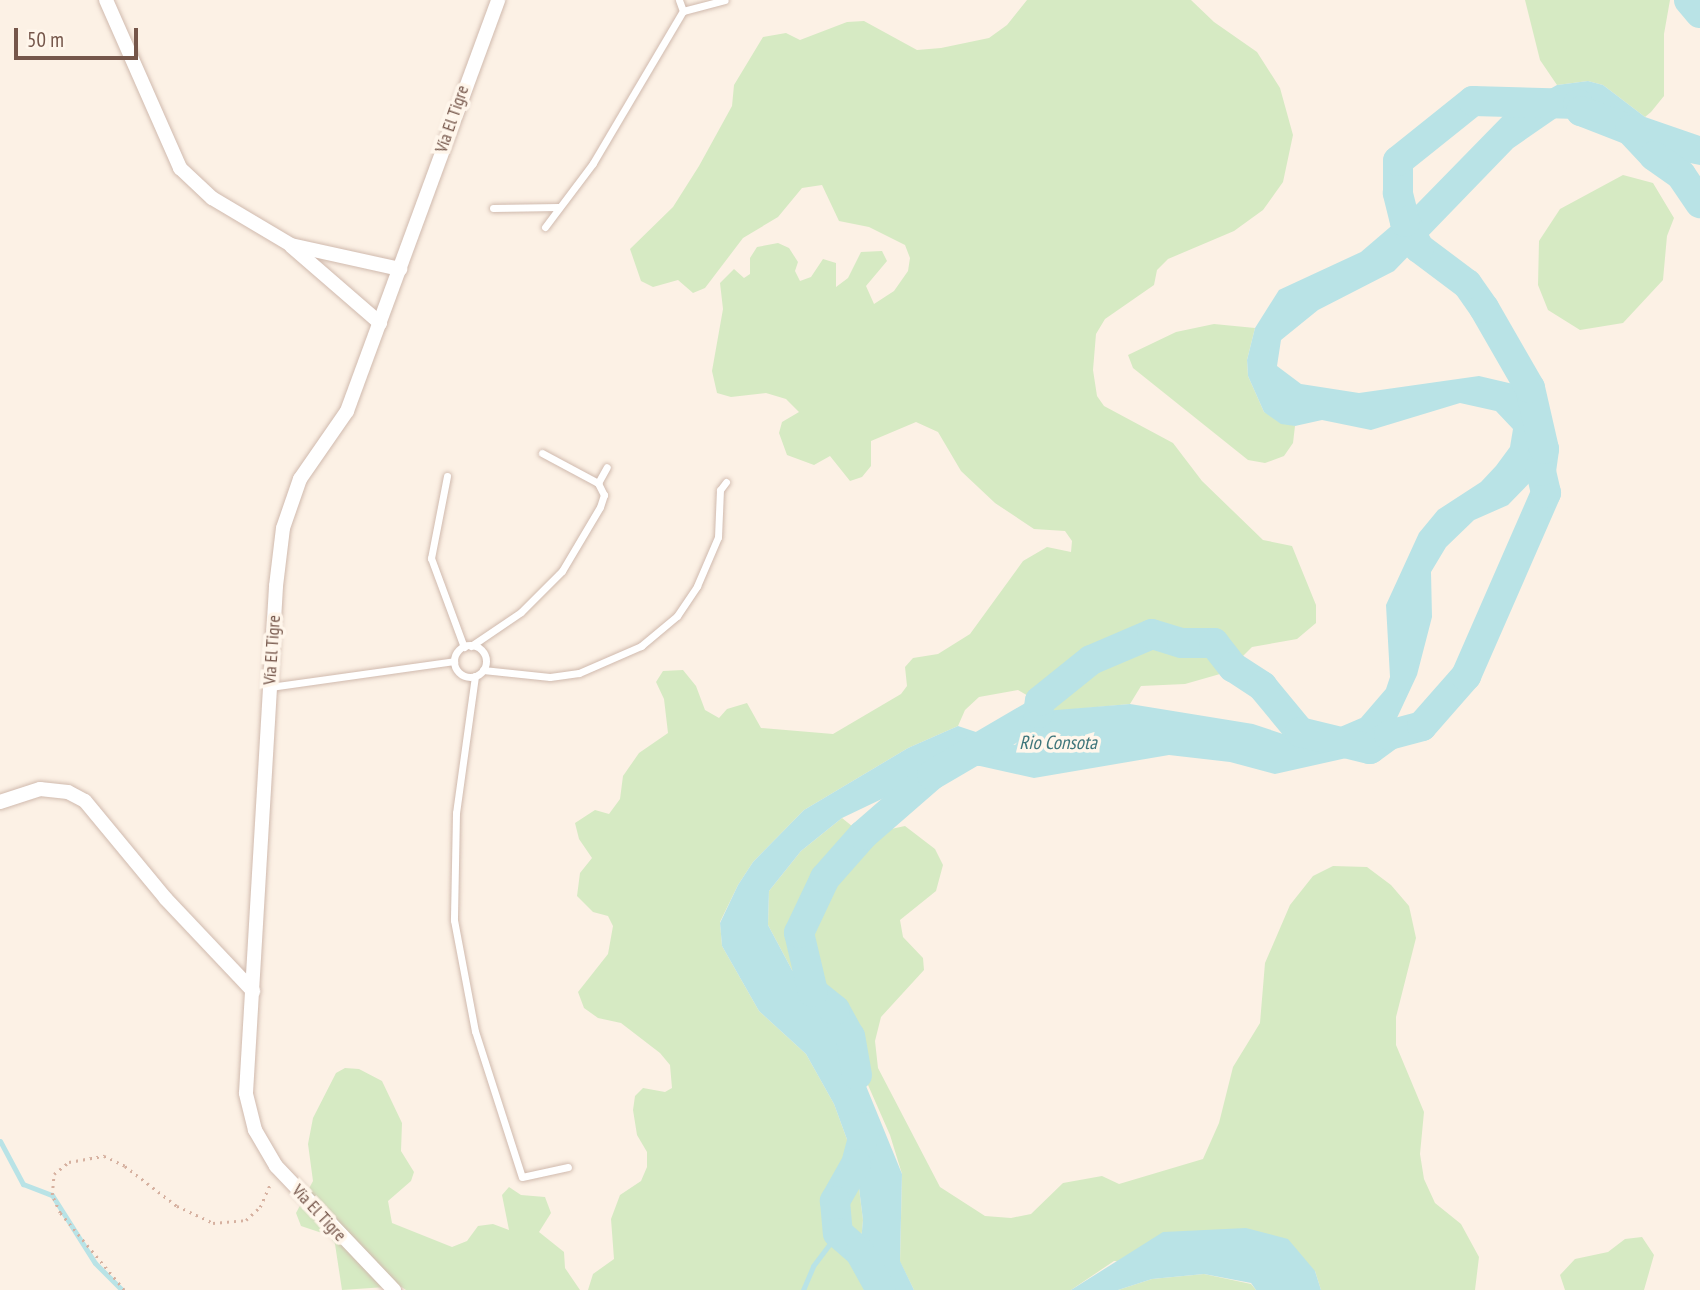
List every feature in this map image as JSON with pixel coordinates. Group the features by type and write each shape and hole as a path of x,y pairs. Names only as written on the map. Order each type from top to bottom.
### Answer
{"street":[{"path":"106,0 180,168 212,198 291,245 380,323"},
{"name":"Vía El Tigre","path":"394,1290 276,1166 255,1130 246,1093 269,687 283,528 300,479 347,411 498,0"},
{"path":"291,245 400,269"},
{"path":"0,802 40,789 68,792 85,801 166,899 253,991"}],"lane":[{"path":"679,0 683,10"},
{"path":"545,227 600,153 683,10 725,0"},
{"path":"493,208 559,206"},
{"path":"269,687 454,661 468,646 522,612 555,579 600,507 604,495 598,484 542,453"},
{"path":"598,484 607,467"},
{"path":"447,476 431,558 468,646 484,653 483,670"},
{"path":"568,1167 522,1177 470,1006 454,920 454,863 456,813 475,676 483,670 550,677 579,673 641,646 677,616 697,586 718,537 720,490 726,482"},
{"path":"454,661 459,672 475,676"}],"path":[{"path":"124,1290 60,1213 52,1195 54,1174 69,1162 104,1156 125,1166 177,1206 213,1223 232,1224 260,1207 276,1166"}],"green space":[{"path":"1027,0 1191,0 1214,22 1257,52 1280,88 1293,135 1283,182 1263,210 1234,231 1168,259 1157,270 1154,285 1105,319 1096,334 1093,370 1097,396 1104,406 1173,443 1202,481 1263,540 1292,546 1316,605 1316,623 1297,639 1252,647 1227,672 1185,684 1141,686 1130,704 1054,711 1018,690 979,697 965,710 958,726 908,748 804,810 753,862 738,885 720,922 722,946 759,1011 806,1054 834,1104 856,1164 863,1220 860,1252 864,1290 588,1290 593,1274 614,1259 611,1219 620,1195 641,1181 647,1167 647,1152 637,1135 633,1110 635,1096 643,1088 665,1092 672,1088 670,1065 660,1053 621,1023 598,1018 584,1008 578,992 608,954 613,926 608,916 593,912 577,896 580,873 592,858 579,839 575,823 595,810 609,814 620,799 623,776 639,753 668,733 664,699 656,682 663,671 683,670 696,686 705,710 719,718 727,709 747,703 761,728 833,734 901,694 907,686 905,667 913,658 938,654 970,634 1023,561 1047,547 1071,552 1072,541 1065,531 1034,529 995,503 961,471 938,432 916,422 871,441 871,466 862,477 850,481 830,456 814,465 787,455 779,433 782,422 799,412 786,399 766,393 731,397 717,393 712,371 723,309 720,283 734,269 744,278 750,274 750,258 757,247 778,243 789,248 798,262 795,271 800,281 811,277 823,259 836,263 836,287 848,278 861,252 882,251 887,261 866,286 874,304 894,291 908,271 910,258 905,245 869,227 839,221 822,185 802,188 778,217 743,238 705,288 693,293 678,280 653,287 641,281 630,249 673,207 699,166 732,106 734,85 763,37 786,33 800,40 847,22 864,21 917,50 941,48 989,38 1007,25"},
{"path":"1525,0 1670,0 1664,34 1664,96 1645,117 1603,85 1588,81 1557,85 1540,60"},
{"path":"1623,175 1653,183 1674,218 1667,236 1663,280 1623,323 1580,330 1548,310 1538,285 1539,241 1560,209"},
{"path":"1214,324 1255,328 1247,360 1248,376 1264,412 1295,426 1293,443 1284,456 1265,463 1248,460 1133,368 1128,355 1176,332"},
{"path":"842,818 863,835 905,826 935,849 943,865 936,891 900,920 903,937 923,958 924,970 881,1017 875,1041 878,1068 940,1187 985,1216 1011,1218 1031,1214 1063,1183 1102,1176 1119,1184 1203,1159 1219,1123 1233,1067 1260,1023 1265,963 1290,905 1313,876 1333,866 1367,867 1391,885 1409,906 1416,938 1396,1017 1396,1045 1424,1112 1420,1154 1424,1179 1435,1203 1461,1224 1479,1257 1475,1290 1321,1290 1315,1271 1114,1261 1071,1290 914,1290 900,1262 902,1174 890,1135 835,1010 792,970 768,925 769,891 801,851"},
{"path":"345,1068 359,1069 382,1081 402,1123 401,1151 414,1172 411,1181 388,1201 392,1223 452,1247 467,1241 478,1226 493,1224 509,1230 502,1195 509,1187 521,1195 545,1197 551,1213 539,1232 564,1252 565,1268 580,1290 406,1290 400,1286 342,1290 335,1244 328,1235 301,1226 296,1213 313,1181 308,1144 313,1118 336,1073"},
{"path":"1642,1237 1654,1255 1644,1290 1565,1290 1560,1275 1575,1259 1608,1252 1625,1239"},
{"path":"1204,1274 1251,1284 1256,1290 1118,1290 1152,1279"}],"water":[{"name":"Rio Consota","path":"1588,81 1603,85 1645,117 1700,136 1700,165 1654,156 1601,118 1581,111 1562,114 1513,148 1394,271 1318,310 1281,340 1277,366 1301,384 1359,393 1479,376 1530,388 1543,417 1541,471 1508,505 1474,520 1446,547 1431,572 1432,617 1417,675 1389,735 1351,757 1275,774 1230,762 1169,755 1034,778 980,766 953,765 842,818 801,851 769,891 768,925 792,970 835,1010 902,1174 900,1261 914,1290 864,1290 860,1252 863,1220 856,1164 834,1104 806,1054 759,1011 722,946 720,923 738,885 753,862 804,810 908,748 958,726 1015,745 1044,711 1130,704 1253,724 1292,737 1319,736 1361,718 1386,689 1390,677 1386,605 1419,533 1438,510 1481,482 1496,466 1510,447 1513,429 1496,411 1460,403 1371,430 1322,420 1295,426 1281,424 1264,412 1248,376 1247,360 1255,328 1279,290 1361,252 1417,204 1504,115 1557,85"},
{"path":"1246,1228 1288,1239 1315,1271 1321,1290 1256,1290 1251,1283 1204,1274 1152,1279 1118,1290 1071,1290 1163,1232"}],"waterway":[{"path":"1689,0 1700,13"},
{"path":"857,1075 850,1037 835,1010 813,992 799,933 825,878 863,835 932,775 1038,713 1040,701 1091,660 1152,634 1182,643 1214,643 1233,667 1262,686 1300,732 1370,749 1389,735 1422,726 1466,676 1546,493 1541,471 1544,449 1530,388 1484,308 1467,284 1419,248 1405,222 1398,193 1398,161 1473,101 1578,104 1581,111 1630,130 1654,156 1681,175 1700,203"},
{"path":"866,1127 856,1164 835,1201 838,1233 860,1252 881,1290"},
{"path":"0,1141 23,1184 52,1195 95,1263 122,1290"},
{"path":"803,1290 813,1266 838,1233"}]}
